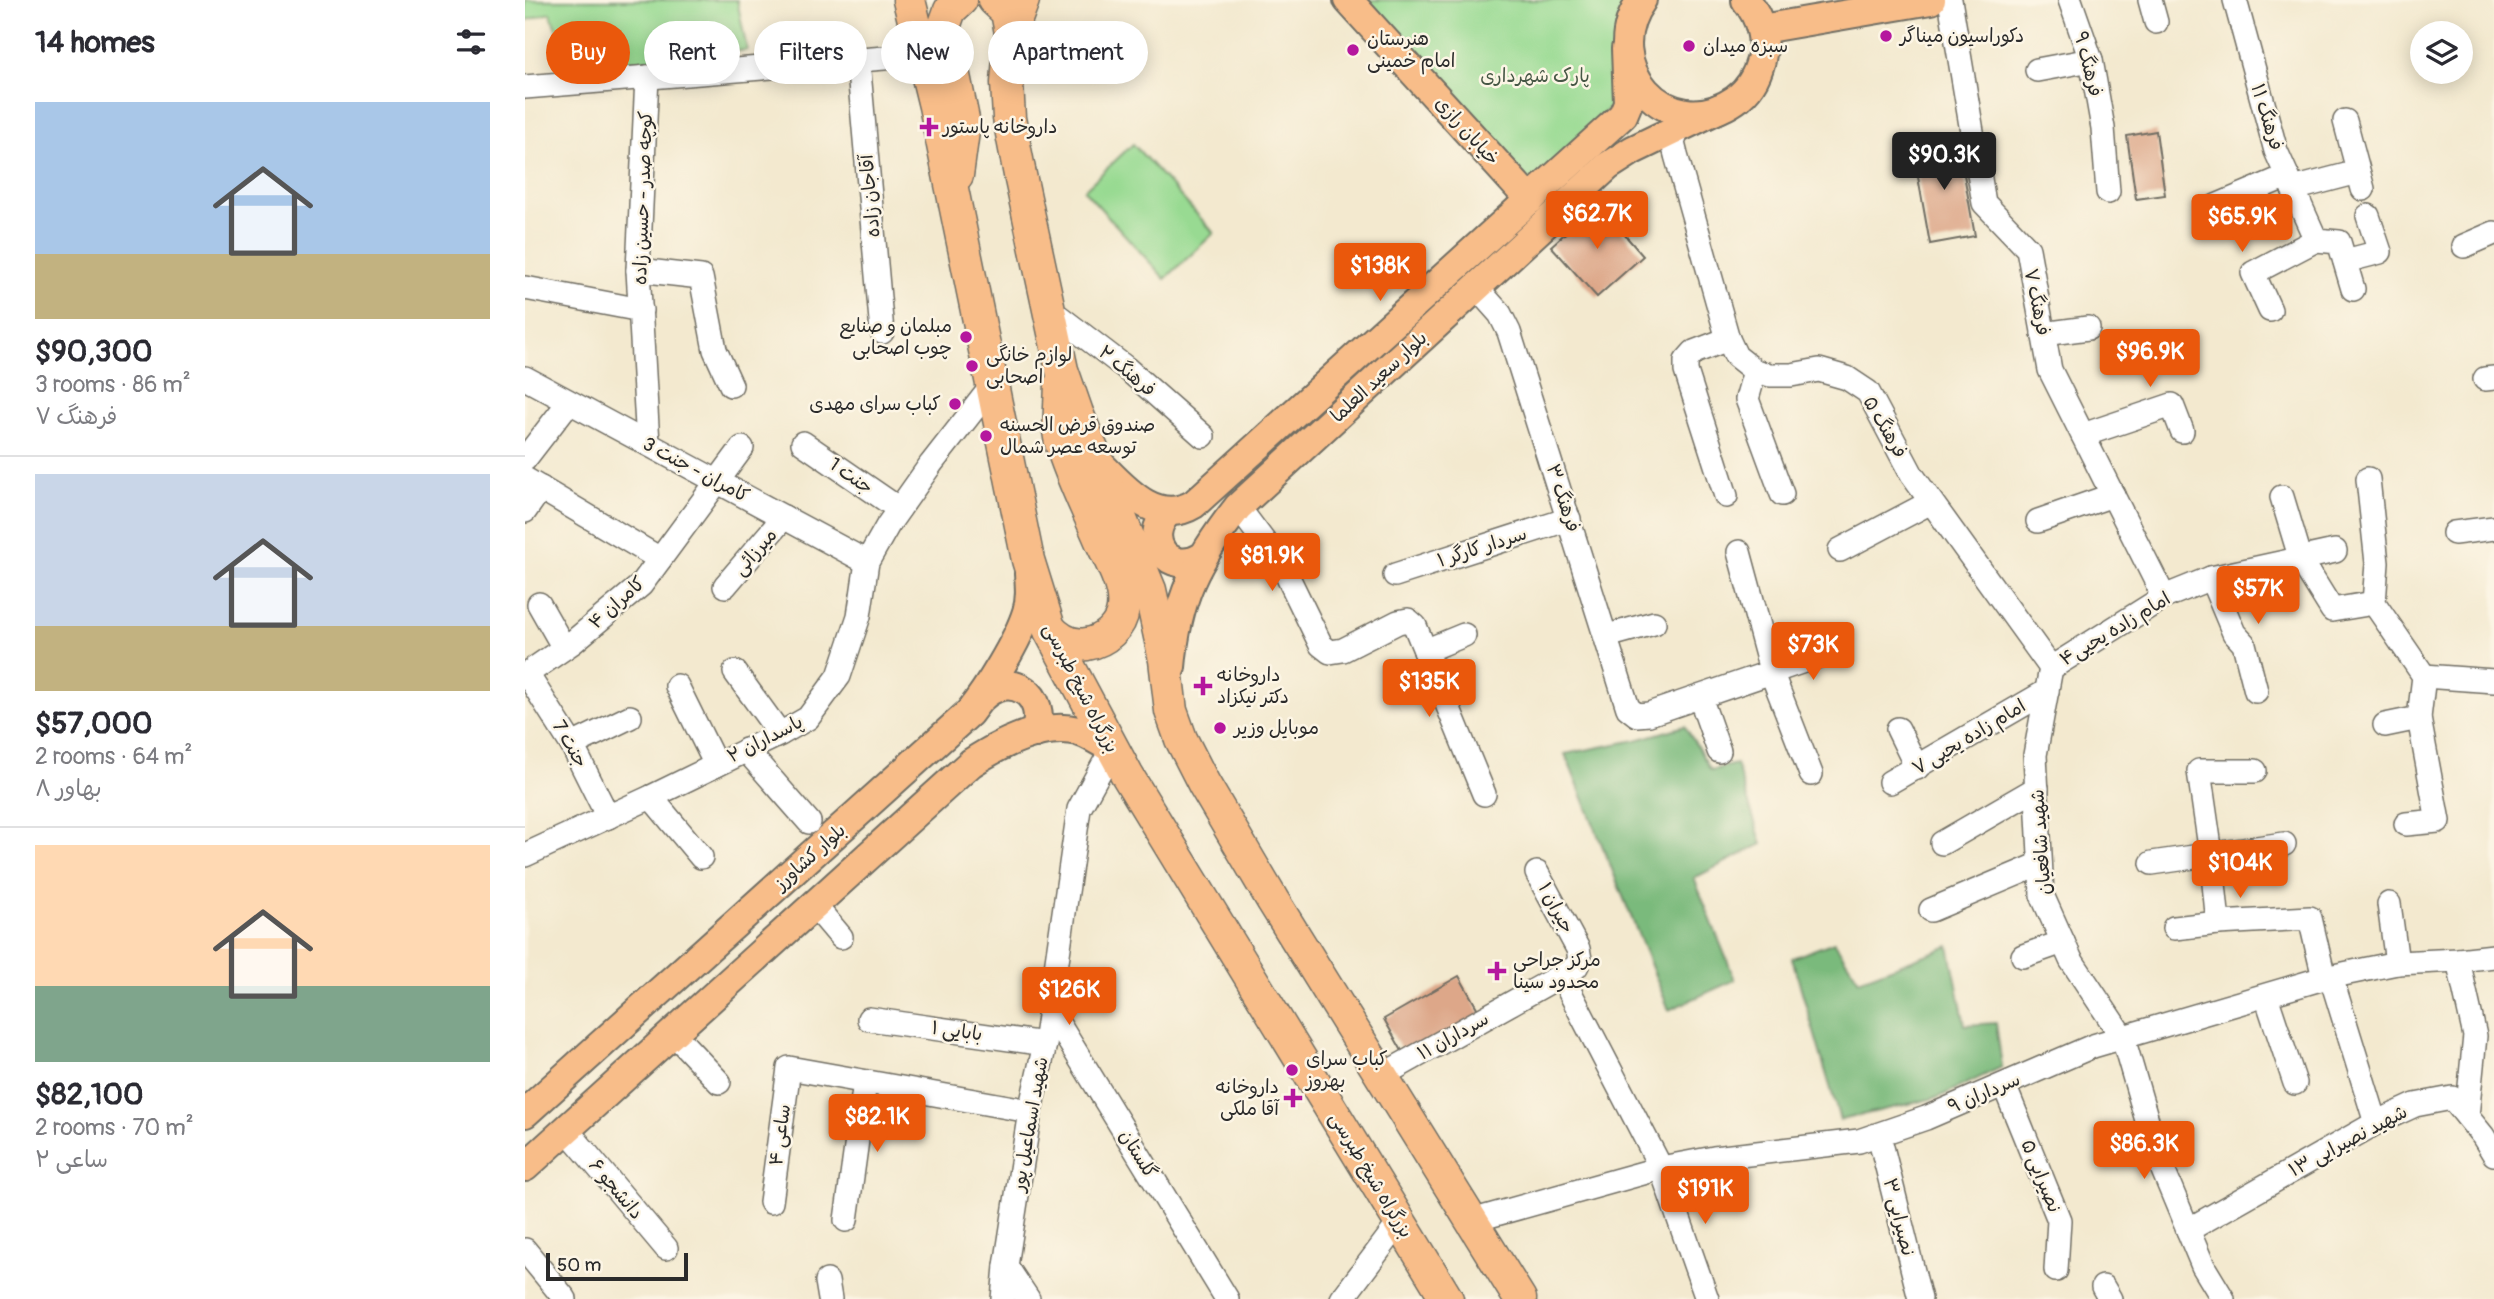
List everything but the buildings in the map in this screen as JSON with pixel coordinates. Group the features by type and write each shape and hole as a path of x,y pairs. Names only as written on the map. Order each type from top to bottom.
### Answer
{"highway":[{"name":"بزرگراه شیخ طبرسی","path":"908,0 913,21"},
{"path":"954,200 964,124 944,27 950,10 961,0"},
{"path":"994,0 1007,12 1009,21"},
{"path":"1015,21 1023,0"},
{"name":"بزرگراه شیخ طبرسی","path":"928,84 1028,561 1049,628 1066,665 1112,748 1447,1299"},
{"path":"1007,84 1009,118 1062,370 1150,590 1165,660 1171,711 1190,760 1273,901 1520,1299"},
{"path":"1049,628 1070,643 1084,645 1110,634 1119,622 1123,609 1118,580 1061,443 1059,431 1062,370"}],"main road":[{"name":"خیابان رازی","path":"1348,0 1530,200"},
{"path":"1642,0 1630,20 1627,34 1626,49 1633,75 1640,86 1658,103 1681,112 1706,113 1740,96 1755,77 1763,53 1761,29 1746,0"},
{"path":"1761,29 1931,0"},
{"name":"بلوار سعید العلما","path":"1168,512 1186,509 1194,504 1623,115 1628,103 1626,49"},
{"name":"بلوار سعید العلما","path":"1169,691 1179,610 1202,557 1238,507 1615,161 1718,109"},
{"path":"1097,461 1141,500 1157,510 1168,512 1157,531 1162,552 1181,563 1196,561 1202,557"},
{"name":"بلوار کشاورز","path":"525,1113 969,713 981,698 1027,612 1030,588 1028,561"},
{"path":"981,698 988,691 1006,685 1024,690 1036,705 1038,724 1035,733"},
{"name":"بلوار کشاورز","path":"525,1167 971,763 988,752 1035,733 1056,729 1077,731 1112,748"}],"street":[{"name":"فرهنگ ۷","path":"1950,0 1984,203 2028,249 2050,370 2164,597"},
{"name":"فرهنگ ۹","path":"2070,0 2091,60 2103,128 2108,192"},
{"name":"فرهنگ ۱۱","path":"2235,0 2276,151 2316,240"},
{"path":"2037,70 2091,60"},
{"path":"525,87 644,77"},
{"name":"کوچه صدر - حسین زاده","path":"647,84 638,270 648,444"},
{"name":"آقاجان زاده","path":"860,84 882,332"},
{"path":"2217,206 2290,182 2360,181 2345,121"},
{"path":"1678,128 1674,137 1674,149 1728,339 1736,356 1755,371 1747,399 1782,494"},
{"path":"2345,261 2380,252 2368,216"},
{"path":"2464,246 2494,233"},
{"path":"2270,310 2253,272 2316,240 2339,242 2353,289"},
{"path":"638,270 701,277 715,350 731,385"},
{"name":"فرهنگ ۳","path":"1476,287 1507,326 1628,708 1637,715 1649,714 1700,697"},
{"path":"525,288 641,310"},
{"name":"فرهنگ ۲","path":"1049,309 1126,368 1203,436"},
{"path":"2043,334 2088,328"},
{"path":"1726,496 1686,371 1686,361 1693,352 1728,339"},
{"name":"فرهنگ ۵","path":"1755,371 1770,375 1791,375 1819,370 1847,378 1868,393 1912,475 2051,668"},
{"name":"کامران - جنت 3","path":"525,378 867,562"},
{"name":"پاسداران ۲","path":"525,855 651,797 808,718 839,676 859,615 867,562 899,509 992,386"},
{"path":"525,459 569,402"},
{"path":"2083,436 2172,405 2182,432"},
{"name":"جنت 1","path":"803,443 899,509"},
{"name":"کامران ۴","path":"526,674 564,648 641,585 742,448"},
{"path":"2368,479 2377,564 2374,603 2424,676 2419,718 2438,821 2406,824"},
{"path":"525,511 533,484 660,559"},
{"path":"2038,521 2113,495"},
{"path":"2282,497 2301,560 2332,610 2374,603"},
{"path":"1840,550 1931,502"},
{"path":"1238,507 1283,567 1321,645 1330,652 1343,650 1398,622 1408,620 1415,626 1484,794"},
{"name":"میرزائی","path":"725,586 785,517"},
{"name":"سردار کارگر ۱","path":"1395,575 1569,519"},
{"path":"2454,533 2494,528"},
{"name":"امام زاده یحیی۴","path":"2051,668 2164,597 2211,578 2335,551"},
{"path":"1739,552 1772,674 1811,774"},
{"path":"2211,578 2234,634 2244,644 2256,691"},
{"path":"539,604 564,648"},
{"path":"1607,636 1654,623"},
{"path":"1425,651 1464,635"},
{"path":"1719,751 1700,697 1839,649"},
{"name":"شهید شافعیان","path":"2051,668 2035,755 2042,895 2071,960 2123,1038 2158,1158 2203,1266 2223,1299"},
{"path":"735,672 780,734"},
{"name":"جنت 7","path":"526,674 572,745 608,817"},
{"path":"2424,676 2494,681"},
{"path":"677,686 716,765"},
{"name":"امام زاده یحیی ۷","path":"1891,782 2047,691"},
{"path":"572,745 629,718"},
{"path":"2385,725 2419,718"},
{"path":"1898,729 1917,768"},
{"name":"شهید اسماعیل پور","path":"1003,1299 1030,1111 1045,1044 1079,809 1112,748"},
{"path":"746,750 809,822"},
{"path":"2218,923 2199,771 2255,771"},
{"path":"1942,843 2036,788"},
{"path":"651,797 701,857"},
{"path":"2152,863 2284,844"},
{"path":"1931,910 2040,864"},
{"name":"جیران ۱","path":"1537,873 1578,949 1580,959 1576,967 1561,975"},
{"path":"2389,904 2397,963"},
{"path":"814,905 841,937"},
{"path":"2174,928 2310,918 2327,978 2376,1123"},
{"path":"2024,956 2063,942"},
{"name":"سرداران ۹","path":"1471,1221 1661,1168 1714,1158 1859,1141 1926,1118 2093,1046 2327,978 2397,963 2494,956"},
{"path":"2458,960 2475,1036 2467,1116"},
{"path":"1561,975 1661,1168 1707,1299"},
{"name":"سرداران ۱۱","path":"1381,1076 1561,975"},
{"path":"2266,996 2295,1083"},
{"name":"گلستان","path":"1049,1010 1227,1299"},
{"name":"بابایی ۱","path":"869,1019 1045,1044"},
{"path":"673,1033 719,1082"},
{"name":"ساعی ۴","path":"771,1202 789,1068 865,1082"},
{"path":"846,1220 865,1082 1030,1111"},
{"name":"نصیرایی ۵","path":"2004,1085 2059,1220 2056,1270"},
{"name":"شهید نصیرایی ۱۳","path":"2188,1230 2376,1123 2416,1105 2452,1098 2494,1154"},
{"name":"دانشجو ۶","path":"566,1130 666,1248"},
{"name":"نصیرایی ۳","path":"1879,1135 1920,1299"},
{"path":"1342,1299 1400,1222"},
{"path":"525,1250 565,1299"},
{"path":"1006,1266 1028,1299"}],"green space":[{"path":"525,0 737,0 747,50 740,51 740,21 644,21 644,61 630,62 630,21 553,21 550,13 525,21"},
{"name":"پارک شهرداری","path":"1366,0 1629,0 1631,85 1533,187"},
{"path":"1133,144 1214,233 1165,279 1084,190"},
{"path":"1685,726 1711,770 1736,764 1762,844 1694,878 1735,980 1669,1010 1565,754 1636,740"},
{"path":"1834,942 1859,980 1949,946 1965,1025 1996,1023 2002,1067 1939,1097 1840,1120 1792,958"}],"place":[{"name":"دکوراسیون میناگر","path":"1886,36"},
{"name":"سبزه میدان","path":"1689,46"},
{"name":"هنرستان امام خمینی","path":"1353,50"},
{"name":"داروخانه پاستور","path":"929,127"},
{"name":"مبلمان و صنایع چوب اصحابی","path":"966,337"},
{"name":"لوازم خانگی اصحابی","path":"972,366"},
{"name":"کباب سرای مهدی","path":"955,404"},
{"name":"صندوق قرض الحسنه توسعه عصر شمال","path":"986,436"},
{"name":"داروخانه دکتر نیکزاد","path":"1203,686"},
{"name":"موبایل وزیر","path":"1220,728"},
{"name":"مرکز جراحی محدود سینا","path":"1497,971"},
{"name":"کباب سرای بهروز","path":"1292,1070"},
{"name":"داروخانه آقا ملکی","path":"1293,1098"}]}
